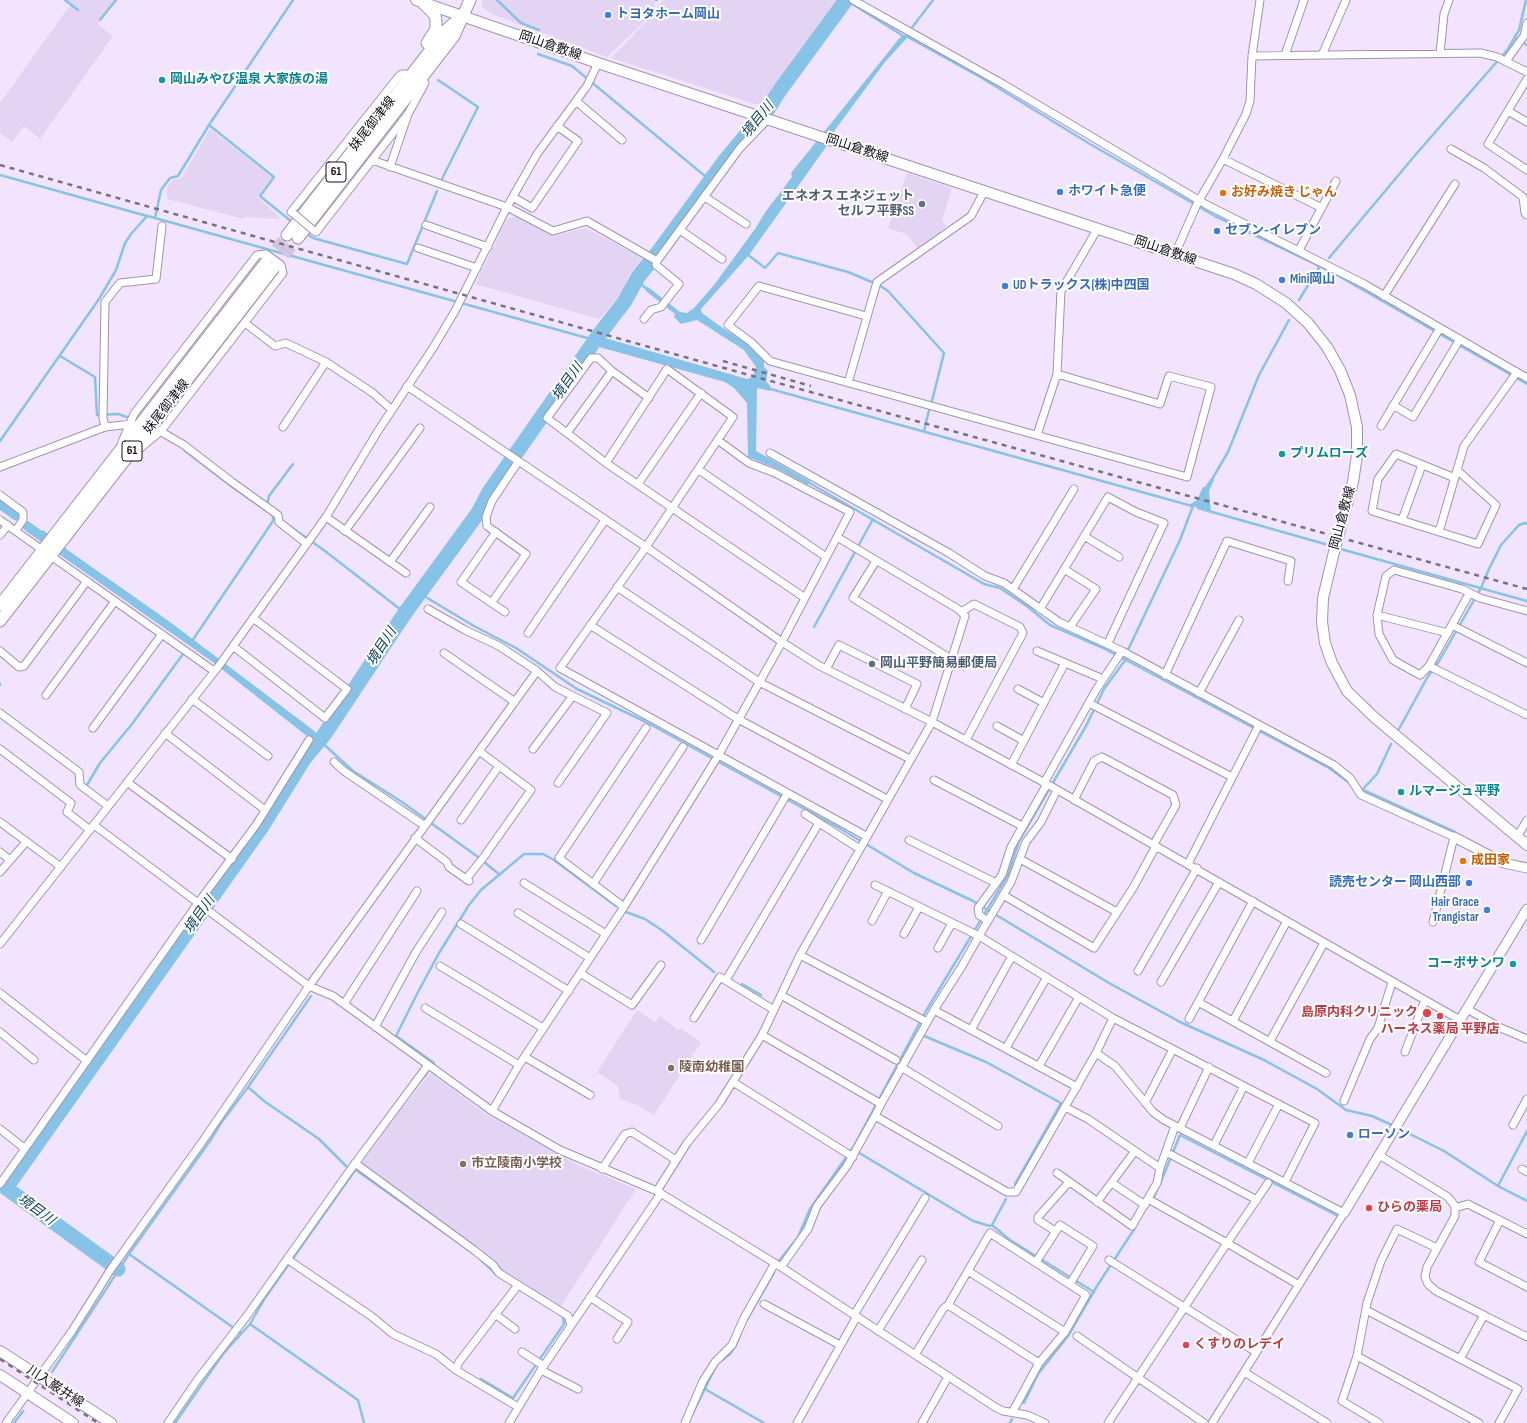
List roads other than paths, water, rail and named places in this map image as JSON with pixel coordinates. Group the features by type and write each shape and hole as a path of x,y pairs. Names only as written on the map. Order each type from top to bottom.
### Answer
{"main road":[{"name":"妹尾御津線","path":"287,235 434,63 454,36 470,0"},
{"name":"岡山倉敷線","path":"419,1 750,114 985,190 1234,274 1256,284 1286,303 1308,323 1327,347 1340,370 1350,395 1357,427 1357,455 1353,482 1323,598 1322,622 1325,643 1332,663 1347,691 1374,716 1527,846"},
{"path":"417,82 411,66 436,29 435,15 419,1"},
{"name":"妹尾御津線","path":"298,238 417,82 446,30 463,16"},
{"name":"妹尾御津線","path":"0,621 56,540 121,458 155,430 270,265 134,424 121,458"},
{"name":"妹尾御津線","path":"0,604 48,551"},
{"name":"川入巌井線","path":"0,1351 111,1423"},
{"name":"川入巌井線","path":"0,1375 73,1423"}],"street":[{"path":"853,0 1003,84 1197,204 1300,250 1384,296 1438,331 1515,376 1527,378"},
{"path":"1175,254 1197,204 1223,159 1246,114 1250,101 1252,56 1260,0"},
{"path":"1285,55 1304,0"},
{"path":"1322,55 1346,0"},
{"path":"1440,54 1444,14 1449,0"},
{"path":"1502,59 1518,45 1524,36 1527,23"},
{"path":"1252,56 1480,53 1502,59 1527,72"},
{"path":"0,944 218,666 326,517 457,308 507,207 537,154 576,101 590,80 598,63"},
{"path":"390,167 408,114 417,82 402,74 395,80 291,212 316,232 408,114"},
{"path":"1527,79 1488,144 1527,170"},
{"path":"576,101 622,140"},
{"path":"1508,111 1527,122"},
{"path":"656,261 740,148 768,119"},
{"path":"513,197 532,208 578,141 557,126"},
{"path":"1451,149 1484,168 1523,197 1525,213 1527,215"},
{"path":"1223,159 1322,208"},
{"path":"372,160 507,207 553,231 588,221 648,255 656,261 656,265 680,284 662,306 651,310 644,319"},
{"path":"1300,250 1336,181"},
{"path":"1384,296 1455,184"},
{"path":"848,383 876,284 971,216 985,190"},
{"path":"705,197 746,224"},
{"path":"426,225 488,247"},
{"path":"105,427 103,410 105,302 120,283 156,279 162,226"},
{"path":"1037,435 1057,374 1061,291 1098,228"},
{"path":"680,230 722,260"},
{"path":"418,248 477,268"},
{"path":"134,424 134,414 257,256 266,254 281,265 283,274 245,323 155,430"},
{"path":"866,316 759,286 728,325 751,342 770,361 1187,477 1211,387 1169,376 1160,404 1057,374"},
{"path":"245,323 275,346 286,343 326,362 373,393 392,410"},
{"path":"1380,426 1438,331"},
{"path":"1393,404 1413,417 1458,342"},
{"path":"649,398 612,371 598,358 591,358 547,418 606,463 804,598"},
{"path":"283,427 326,362"},
{"path":"606,463 667,369 733,417 719,441 673,508 560,668 716,759 786,797 863,842"},
{"path":"567,434 612,371"},
{"path":"1439,532 1464,446 1515,376"},
{"path":"407,386 646,547 782,642 826,669 932,722 1050,786 1460,1020"},
{"path":"638,484 702,393"},
{"path":"0,465 105,427 134,424 155,430 184,445 309,541"},
{"path":"345,531 420,428"},
{"path":"492,1110 519,1065 624,907 716,759 782,642 850,512 775,473 749,463 719,441"},
{"path":"770,453 949,553 985,576 1004,583 1059,622 1108,643 1123,654 1165,674 1257,728 1334,765 1345,773 1361,795 1454,837 1504,863 1527,868"},
{"path":"1455,478 1396,454 1378,479 1372,511 1478,544 1496,505 1457,470"},
{"path":"492,602 526,554 487,526 486,518 492,501 514,459"},
{"path":"1402,520 1422,465"},
{"path":"699,470 826,557"},
{"path":"1013,589 1074,489"},
{"path":"0,495 23,512 22,521 16,530"},
{"path":"1040,609 1108,497 1136,512 1164,523 1108,643"},
{"path":"390,562 430,506"},
{"path":"326,517 406,573"},
{"path":"0,520 48,551 87,581 162,634 218,666"},
{"path":"528,633 605,520"},
{"path":"0,534 8,525"},
{"path":"496,532 462,582 505,612"},
{"path":"1084,536 1119,557"},
{"path":"508,1423 540,1365 571,1325 590,1297 659,1192 687,1143 719,1104 762,1035 800,955 932,722 965,616 961,612 837,537"},
{"path":"1165,674 1226,541 1291,561 1288,581"},
{"path":"876,561 853,598 951,659"},
{"path":"1064,569 1096,589 1070,627"},
{"path":"1471,594 1454,626 1448,632 1433,668 1420,675 1393,660 1379,634 1377,615 1386,576 1394,570 1462,589 1480,598 1527,611"},
{"path":"0,651 19,667 24,666 87,581"},
{"path":"617,587 759,682 910,760"},
{"path":"46,695 115,601"},
{"path":"961,612 974,604 1020,627 1023,633 966,740"},
{"path":"428,609 464,630 499,646 537,671 555,687 572,697 607,713 558,783"},
{"path":"1377,615 1448,632"},
{"path":"233,646 325,718 347,689 253,618"},
{"path":"1199,693 1239,620"},
{"path":"590,625 738,719 888,799"},
{"path":"1454,626 1527,663"},
{"path":"93,728 162,634"},
{"path":"826,669 839,645 917,684 905,709"},
{"path":"1038,651 1103,679"},
{"path":"444,653 515,702"},
{"path":"986,918 979,915 980,906 1002,875 1011,847 1022,826 1050,786 1103,679 1123,654"},
{"path":"1011,765 1065,663"},
{"path":"1433,668 1527,715"},
{"path":"6,1423 72,1331 113,1266 202,1142 309,986 537,671"},
{"path":"1018,689 1044,703"},
{"path":"533,749 572,697"},
{"path":"192,699 268,756"},
{"path":"1090,704 1232,777"},
{"path":"0,713 79,772 80,785 108,806"},
{"path":"997,726 1024,741"},
{"path":"624,907 559,858 646,728"},
{"path":"1188,864 1257,728"},
{"path":"165,733 265,810"},
{"path":"0,1184 24,1148 202,905 309,740"},
{"path":"593,884 683,747"},
{"path":"0,749 71,803 67,812 92,827 202,905 309,986 333,996 492,1110 560,1150 659,1192 778,1265 995,1407 1003,1411 1027,1415 1045,1423"},
{"path":"415,838 447,862 449,867 468,881 531,790 479,752"},
{"path":"1003,895 1094,948 1117,912 1176,805 1173,795 1102,757 1094,761 1074,800"},
{"path":"334,762 344,771 427,823"},
{"path":"461,820 499,766"},
{"path":"934,780 1022,826"},
{"path":"127,782 232,859"},
{"path":"685,1423 703,1381 715,1362 732,1345 744,1318 778,1265 808,1229 817,1206 853,1154 875,1116 878,1102 920,1034 924,1020 934,1010 962,966 986,918 994,910 1011,882 1026,842 1041,822 1050,786"},
{"path":"701,940 786,797"},
{"path":"805,814 818,823 863,842"},
{"path":"1517,837 1527,820"},
{"path":"0,822 61,867"},
{"path":"726,980 818,823"},
{"path":"1433,922 1454,837"},
{"path":"909,840 996,884"},
{"path":"0,872 26,842"},
{"path":"0,852 10,860"},
{"path":"1020,859 1117,912"},
{"path":"1138,971 1196,868"},
{"path":"1162,982 1219,882"},
{"path":"524,883 606,934"},
{"path":"875,885 977,935 1113,1018 1315,1123 1285,1182"},
{"path":"344,1004 417,891"},
{"path":"872,921 888,891"},
{"path":"1189,1019 1253,901"},
{"path":"904,934 919,906"},
{"path":"1212,1423 1344,1213 1527,909"},
{"path":"375,1027 416,952 442,912"},
{"path":"518,913 590,958"},
{"path":"1233,1021 1287,921"},
{"path":"938,948 952,923"},
{"path":"461,924 569,990"},
{"path":"1270,1041 1324,943"},
{"path":"800,955 924,1020"},
{"path":"971,1030 1012,956"},
{"path":"580,973 632,1005 661,965"},
{"path":"440,966 544,1028"},
{"path":"694,1018 720,977 774,1010"},
{"path":"1006,1048 1047,977"},
{"path":"1344,1101 1370,1039 1378,1028 1392,982"},
{"path":"0,993 87,1061"},
{"path":"781,995 896,1060"},
{"path":"1039,1066 1079,997"},
{"path":"1405,1052 1425,1000"},
{"path":"1198,1002 1326,1072"},
{"path":"425,1008 519,1065"},
{"path":"1467,1009 1501,1028 1527,1039"},
{"path":"934,1010 1077,1086"},
{"path":"875,1116 1007,1192 1016,1192 1096,1053 1113,1018"},
{"path":"0,1032 34,1060"},
{"path":"762,1035 878,1102"},
{"path":"1145,1103 1174,1049"},
{"path":"1096,1053 1115,1066 1153,1112 1177,1127 1344,1213"},
{"path":"525,1057 590,1095"},
{"path":"168,1423 198,1379 289,1261 354,1167 428,1065"},
{"path":"901,1067 998,1126"},
{"path":"1057,1172 1132,1226 1157,1183 1160,1168 1169,1154 1177,1127 1209,1067"},
{"path":"732,1082 853,1154"},
{"path":"1214,1146 1244,1086"},
{"path":"1512,1125 1527,1098"},
{"path":"1248,1163 1279,1104"},
{"path":"1065,1107 1088,1119 1160,1168"},
{"path":"0,1129 24,1148"},
{"path":"602,1169 626,1134 632,1132 676,1160"},
{"path":"1097,1202 1135,1151"},
{"path":"1169,1154 1257,1200"},
{"path":"1379,1155 1448,1197 1455,1208 1455,1216 1427,1267 1425,1277 1428,1284 1436,1291 1527,1337"},
{"path":"354,1167 474,1250 493,1265 499,1273 568,1316 571,1325"},
{"path":"1055,1231 1038,1220 1038,1217 1069,1182"},
{"path":"1112,1183 1227,1243 1299,1285"},
{"path":"1108,1423 1268,1183"},
{"path":"797,1423 855,1315 926,1198"},
{"path":"1455,1208 1468,1204 1527,1234"},
{"path":"1500,1220 1479,1262 1527,1287"},
{"path":"1038,1259 1060,1225 1093,1246 1072,1281"},
{"path":"1380,1423 1342,1401 1357,1356 1366,1310 1381,1261 1397,1229 1437,1248"},
{"path":"915,1355 943,1309 948,1304 990,1233 1038,1259 1072,1281 1086,1294 1065,1332 1039,1362 1013,1412"},
{"path":"878,1331 922,1260"},
{"path":"289,1261 371,1316 393,1334 436,1354 456,1370 518,1407"},
{"path":"1111,1262 1256,1352"},
{"path":"968,1270 1065,1332"},
{"path":"456,1370 459,1362 515,1289"},
{"path":"590,1297 628,1322 617,1339"},
{"path":"764,1304 840,1345"},
{"path":"948,1304 1039,1362"},
{"path":"1366,1310 1518,1389 1499,1423"},
{"path":"495,1314 515,1329"},
{"path":"1460,1359 1484,1315"},
{"path":"1077,1336 1204,1423"},
{"path":"522,1352 578,1389"},
{"path":"1357,1356 1479,1423"},
{"path":"1244,1372 1327,1423"},
{"path":"922,1423 948,1376"}],"water":[{"path":"902,35 908,37 885,62 835,130 826,147 749,255 701,309 702,313 749,345 764,360 764,367 768,371 766,381 771,387 770,391 757,388 756,451 810,481 808,485 778,469 748,457 747,403 734,388 725,382 592,345 598,336 747,379 753,377 756,367 744,350 697,320 681,324 674,317 675,314 646,291 645,288 648,287 680,312 687,313 694,308 714,285 755,229 766,211 792,177 791,173"},
{"path":"1211,478 1214,480 1209,491 1211,512 1189,505 1197,500 1203,487 1205,487"},
{"path":"0,498 21,513 25,522 28,521 42,531 43,530 69,551 170,622 322,738 317,744 214,663 23,529 23,523 14,520 0,510"}],"waterway":[{"path":"65,0 78,10"},
{"path":"100,20 116,0"},
{"path":"0,441 99,299 116,270 125,243 131,234 147,216 155,218 161,190 170,178 178,176 209,125 293,0"},
{"path":"497,0 521,23 539,30"},
{"path":"846,0 905,37"},
{"name":"境目川","path":"118,1269 6,1188 261,828 304,759 324,735 405,613 478,513 489,492 598,336 625,301 638,277 659,251 726,159 768,109 780,90 846,0"},
{"path":"904,38 933,0"},
{"path":"1329,258 1417,153 1508,49 1519,30 1526,0"},
{"path":"906,36 982,78 1090,144 1215,216 1330,271"},
{"path":"1515,38 1527,45"},
{"path":"538,54 572,66 711,181"},
{"path":"438,80 478,107 441,181"},
{"path":"209,125 274,177 260,196 292,222"},
{"path":"0,175 147,216"},
{"path":"306,233 313,238 407,264 437,191"},
{"path":"155,218 598,341"},
{"path":"747,254 765,268 778,253 848,272 879,285 888,291 944,353 932,401"},
{"path":"1299,300 1320,266"},
{"path":"1330,271 1527,384"},
{"path":"636,280 648,290"},
{"path":"1211,481 1228,452 1259,375 1289,320"},
{"path":"60,356 95,377 97,415 118,414 127,417"},
{"path":"767,388 1192,506"},
{"path":"924,431 929,410"},
{"path":"184,450 231,486 277,518"},
{"path":"267,505 269,496 293,464"},
{"path":"806,481 984,584 1000,588 1028,607 1050,625 1101,647 1126,660 1329,768 1351,784"},
{"path":"1127,652 1180,540 1193,506"},
{"path":"1198,508 1332,546"},
{"path":"192,641 273,521 273,516"},
{"path":"814,627 873,519"},
{"path":"281,520 325,551 405,613"},
{"path":"1399,729 1427,678 1439,661 1481,588 1501,545 1519,525 1525,523 1527,524"},
{"path":"1337,548 1527,601"},
{"path":"419,593 474,626 516,648 577,689 646,722 841,829 914,873 973,901 1109,983 1180,1022 1264,1060 1317,1089 1346,1110 1372,1116 1394,1126"},
{"path":"87,785 100,763 132,724 183,654"},
{"path":"779,1261 798,1237 810,1209 854,1146 926,1011 1008,875 1019,841 1086,726 1104,689 1126,659"},
{"path":"318,739 353,771 402,802 478,857 500,875"},
{"path":"1363,789 1377,774 1391,744"},
{"path":"1359,788 1455,832"},
{"path":"433,1064 434,1063 396,1036 439,953 469,905 481,890 524,854 543,854 554,860 616,906"},
{"path":"626,912 645,919 663,931 714,972"},
{"path":"742,984 761,995"},
{"path":"129,1254 311,996"},
{"path":"922,1035 986,1062 1061,1103 1015,1184"},
{"path":"417,1085 427,1073"},
{"path":"248,1087 264,1101 319,1139 349,1169"},
{"path":"1398,1128 1444,1151 1498,1186 1527,1201"},
{"path":"1498,1186 1527,1131"},
{"path":"1160,1184 1180,1135 1336,1215"},
{"path":"856,1151 973,1221 990,1226 992,1225 1010,1240 1094,1292"},
{"path":"175,1423 223,1354 250,1324 265,1298 358,1166"},
{"path":"356,1170 445,1233"},
{"path":"1154,1197 1157,1190"},
{"path":"992,1225 1006,1199"},
{"path":"1024,1403 1038,1374 1068,1336 1097,1286 1135,1228"},
{"path":"52,1372 129,1254 241,1333"},
{"path":"482,1261 495,1273"},
{"path":"744,1325 774,1273"},
{"path":"481,1379 513,1398 564,1324 563,1316"},
{"path":"250,1324 358,1400 364,1423"},
{"path":"721,1361 730,1354 741,1333"},
{"path":"692,1415 716,1366"},
{"path":"705,1389 764,1423"},
{"path":"14,1423 23,1411"},
{"path":"1010,1423 1012,1419"}],"tunnel":[{"path":"266,262 287,235"},
{"path":"274,268 298,238"}],"railway":[{"path":"0,165 767,380 1527,589"},
{"path":"723,361 811,386"},
{"path":"0,1359 98,1423"}],"place":[{"name":"トヨタホーム岡山","path":"608,15"},
{"name":"岡山みやび温泉 大家族の湯","path":"162,80"},
{"name":"ホワイト急便","path":"1060,192"},
{"name":"お好み焼き じゃん","path":"1223,193"},
{"name":"エネオス エネジェット セルフ平野SS","path":"922,204"},
{"name":"セブン-イレブン","path":"1217,231"},
{"name":"Mini岡山","path":"1282,280"},
{"name":"UDトラックス(株)中四国","path":"1005,286"},
{"name":"プリムローズ","path":"1282,454"},
{"name":"岡山平野簡易郵便局","path":"872,664"},
{"name":"ルマージュ平野","path":"1401,792"},
{"name":"成田家","path":"1463,861"},
{"name":"読売センター 岡山西部","path":"1469,883"},
{"name":"Hair Grace Trangistar","path":"1487,910"},
{"name":"コーポサンワ","path":"1513,964"},
{"name":"島原内科クリニック","path":"1427,1013"},
{"name":"ハーネス薬局 平野店","path":"1440,1016"},
{"name":"陵南幼稚園","path":"671,1068"},
{"name":"ローソン","path":"1350,1135"},
{"name":"市立陵南小学校","path":"463,1164"},
{"name":"ひらの薬局","path":"1369,1208"},
{"name":"くすりのレデイ","path":"1186,1345"}]}
